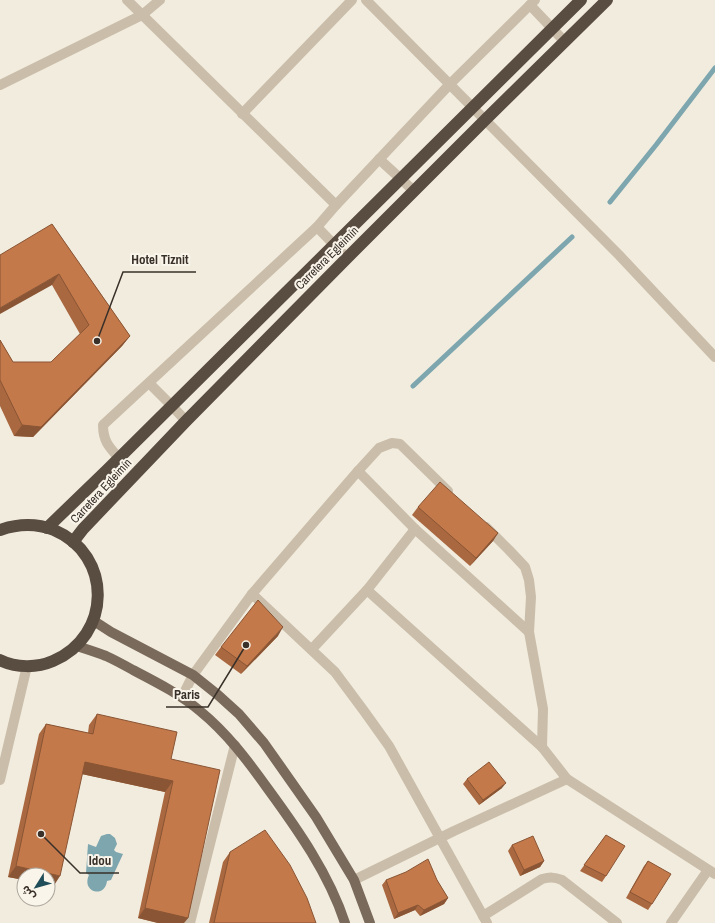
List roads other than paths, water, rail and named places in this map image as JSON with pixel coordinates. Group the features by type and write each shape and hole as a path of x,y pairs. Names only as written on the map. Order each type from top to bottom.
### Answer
{"highway":[{"name":"Carretera Egleimín","path":"47,528 65,512 581,0"},
{"name":"Carretera Egleimín","path":"74,542 83,529 186,421 485,120 607,0"},
{"path":"443,136 456,149"},
{"path":"0,530 13,526 36,526 47,528 74,542 89,561 94,572 98,597 94,621 89,630 77,646 62,657 46,664 27,666 7,663 0,660"}],"main road":[{"path":"94,621 111,632 193,675 239,714 264,743 316,817 354,880 370,923"},
{"path":"77,646 106,656 182,697 210,720 235,745 302,837 318,864 345,923"}],"street":[{"path":"127,0 336,205"},
{"path":"0,85 142,16 160,0"},
{"path":"242,114 352,0"},
{"path":"366,0 613,249 715,357"},
{"path":"119,458 108,446 103,434 103,425 317,227 450,84 533,3 565,42"},
{"path":"379,159 414,191"},
{"path":"317,227 347,258"},
{"path":"149,383 186,421"},
{"path":"182,697 193,675 252,594 379,448 392,443 400,444 454,497"},
{"path":"358,471 415,529 530,632"},
{"path":"476,518 525,567 529,580 532,597 530,632 542,709 542,747"},
{"path":"312,649 367,590 415,529"},
{"path":"367,590 542,747 567,779 711,872 671,923"},
{"path":"252,594 335,672 364,710 389,746 485,919 542,879 554,877 562,880 617,923"},
{"path":"0,780 27,666"},
{"path":"190,923 235,745"},
{"path":"354,880 567,779"}],"water":[{"path":"110,834 115,838 117,844 114,850 123,854 111,880 107,881 102,890 94,891 88,886 87,881 89,875 86,873 88,844 96,847 101,836"}],"waterway":[{"path":"610,202 715,68"},
{"path":"413,386 572,237"}],"place":[{"name":"Hotel Tiznit","path":"97,341"},
{"name":"Paris","path":"246,645"},
{"name":"Idou","path":"41,834"}]}
